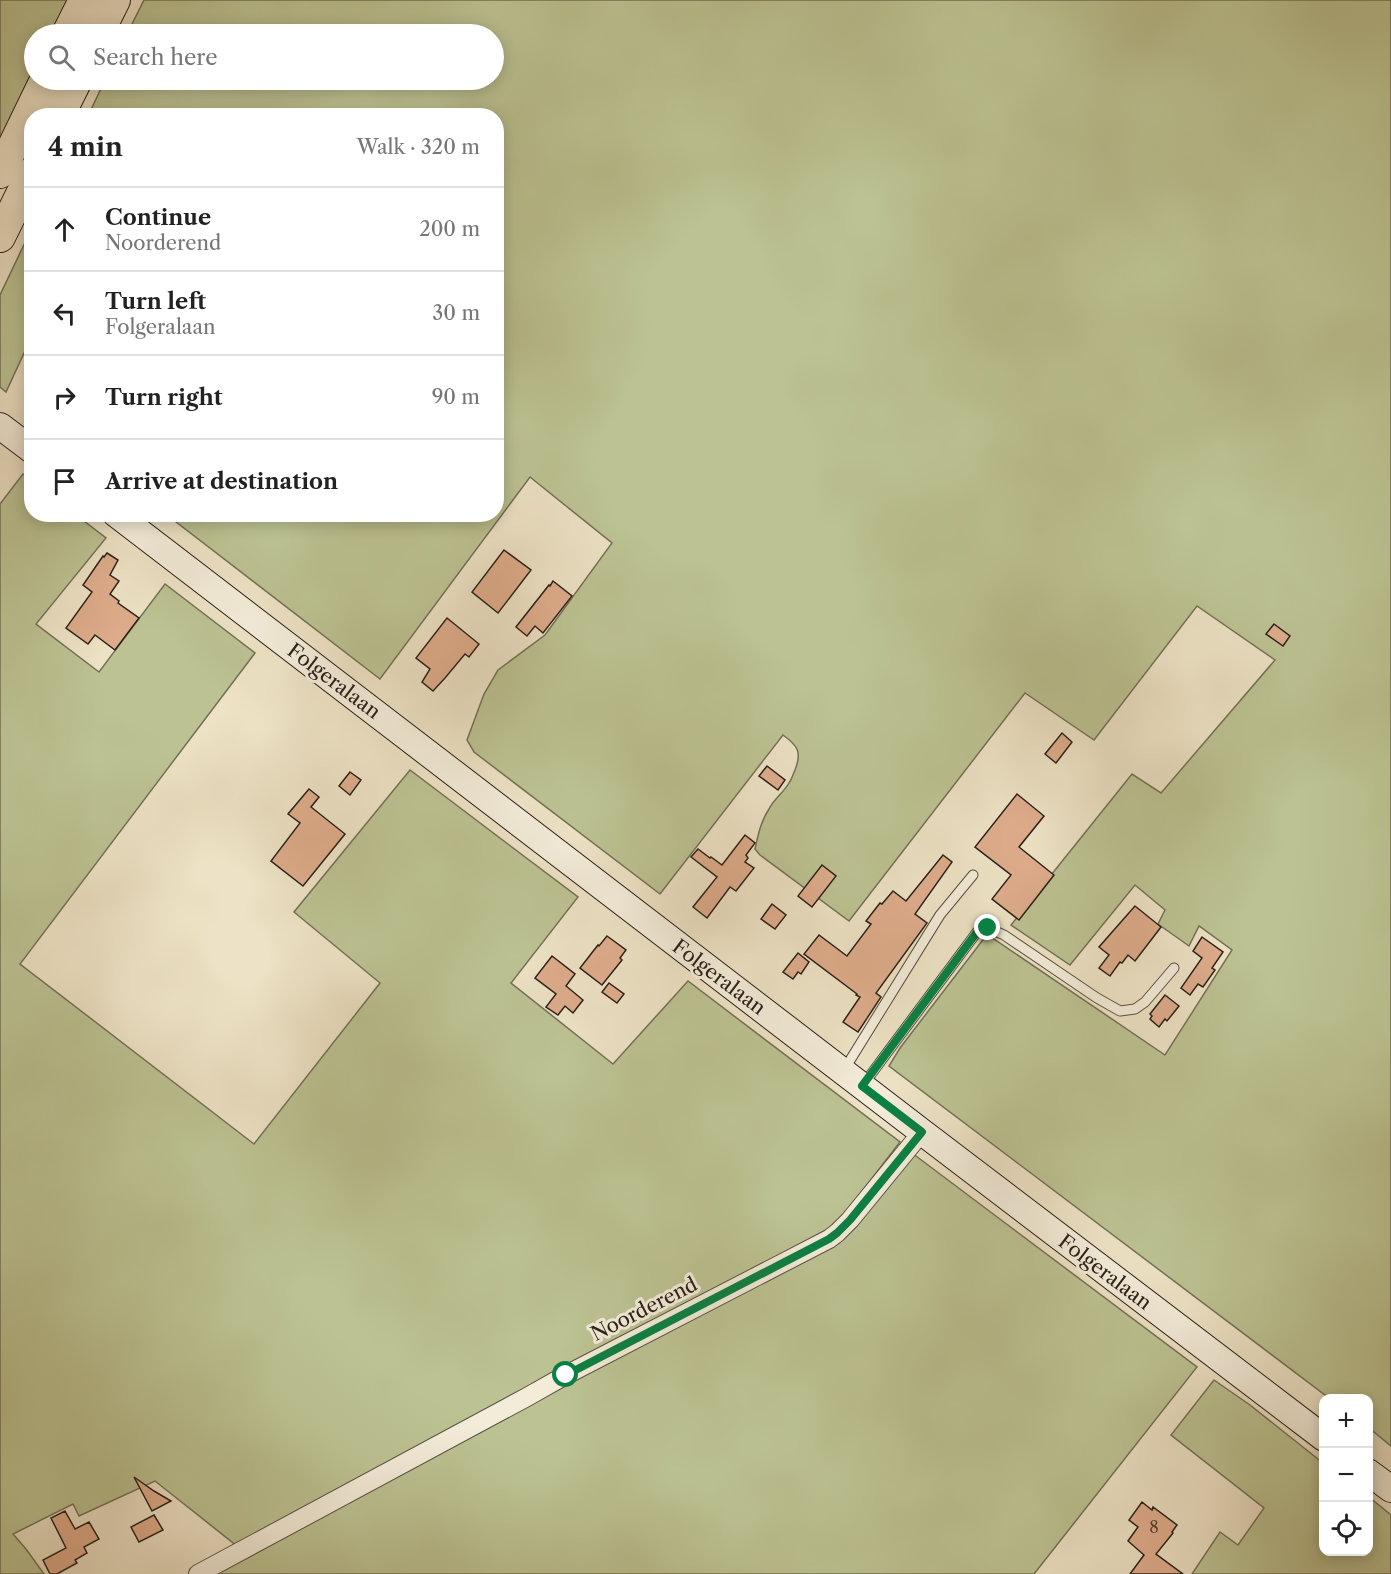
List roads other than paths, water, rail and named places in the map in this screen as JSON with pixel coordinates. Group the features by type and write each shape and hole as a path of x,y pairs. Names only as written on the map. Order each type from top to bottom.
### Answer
{"highway":[{"path":"72,24 84,0"},
{"path":"103,24 115,0"},
{"path":"31,108 40,90"},
{"path":"63,108 71,90"},
{"path":"0,173 24,123"},
{"path":"0,237 24,188"}],"main road":[{"path":"0,426 24,444"},
{"name":"Folgeralaan","path":"126,522 1319,1435"},
{"path":"1373,1476 1391,1489"}],"street":[{"name":"Noorderend","path":"198,1574 507,1409 566,1375 829,1239 850,1220 922,1132"}],"lane":[{"path":"853,1079 888,998 940,915 973,875"},
{"path":"853,1079 977,932 988,928 1005,935 1097,998 1120,1011 1135,1009 1145,1002 1174,968"}]}
